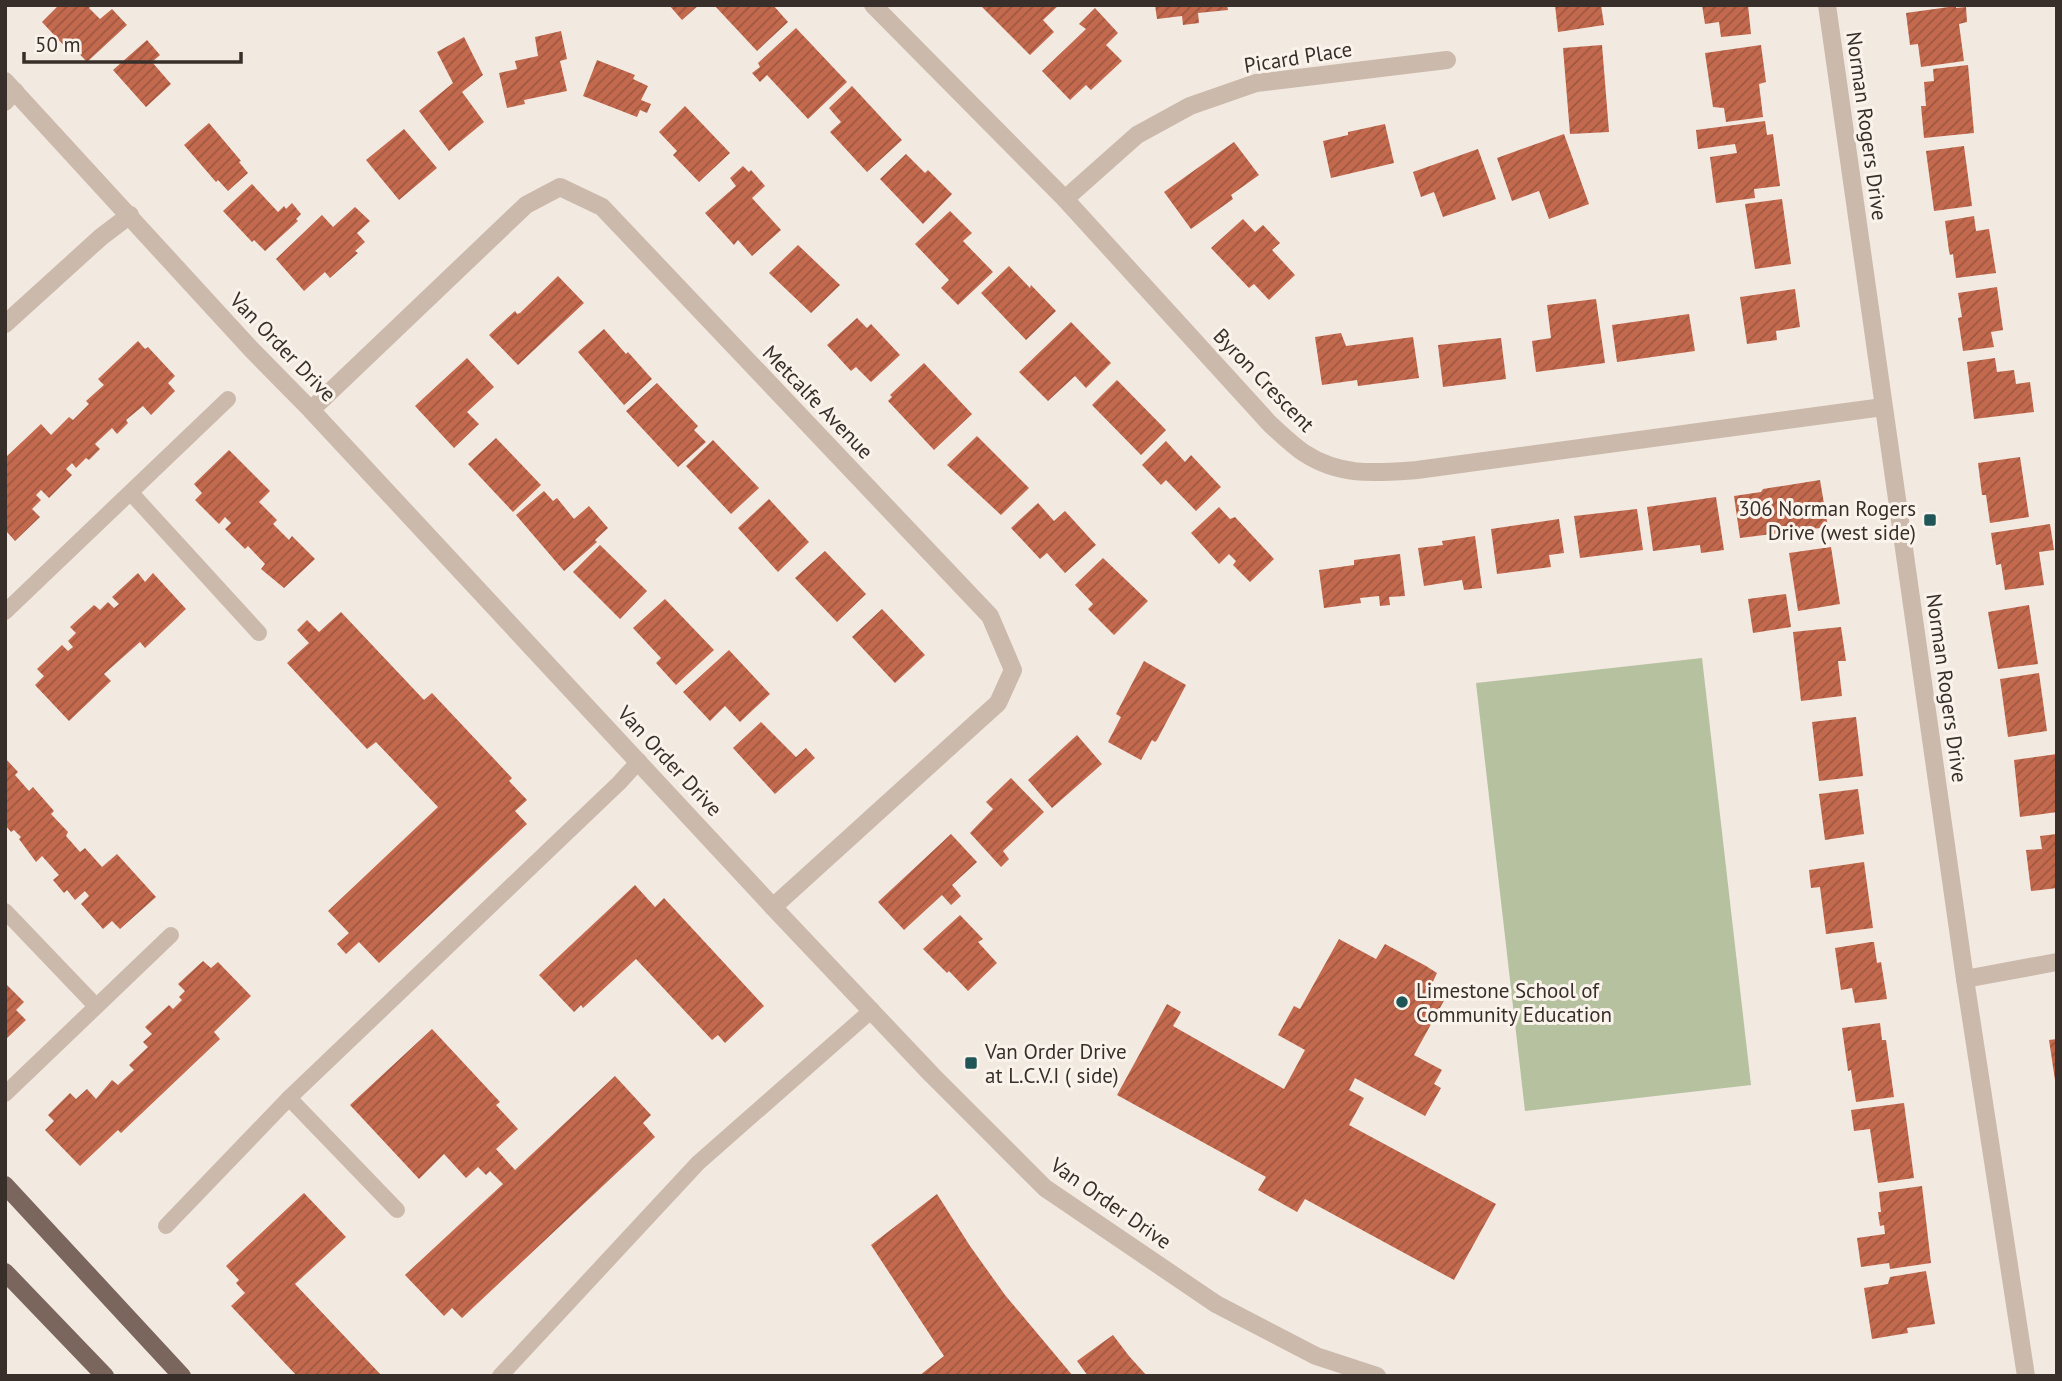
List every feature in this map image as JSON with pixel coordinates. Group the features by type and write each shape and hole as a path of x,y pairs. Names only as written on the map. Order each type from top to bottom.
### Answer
{"main road":[{"path":"5,1185 182,1376"},
{"path":"5,1272 105,1376"}],"street":[{"name":"Byron Crescent","path":"873,5 1065,200 1270,424 1304,453 1332,467 1367,474 1417,470 1883,407"},
{"name":"Norman Rogers Drive","path":"1827,5 1965,979 2026,1376"},
{"name":"Picard Place","path":"1065,200 1137,135 1190,106 1256,83 1447,60"},
{"name":"Van Order Drive","path":"9,91 130,215 251,349 311,410 773,907 1045,1188 1216,1304 1317,1356 1377,1376"},
{"name":"Metcalfe Avenue","path":"311,410 526,205 560,187 602,207 990,616 1013,670 998,703 773,907"},
{"path":"5,324 101,237 130,215"},
{"path":"1965,979 2057,962"}],"lane":[{"path":"5,612 228,399"},
{"path":"131,492 259,633"},
{"path":"166,1226 289,1098 639,761"},
{"path":"5,911 95,1005"},
{"path":"5,1094 171,935"},
{"path":"500,1376 698,1163 872,1010"},
{"path":"289,1098 397,1210"}],"green space":[{"path":"1702,658 1751,1085 1525,1111 1476,683"}],"building":[{"path":"59,5 92,5 89,8 100,19 112,9 127,25 87,62 72,46 68,50 42,22"},
{"path":"669,5 699,5 682,20"},
{"path":"714,5 773,5 788,22 757,51"},
{"path":"980,5 1059,5 1043,20 1054,32 1030,55"},
{"path":"1155,5 1227,5 1228,10 1198,13 1199,23 1183,25 1182,16 1157,19"},
{"path":"1555,5 1601,5 1604,25 1558,32"},
{"path":"1702,5 1748,5 1751,34 1721,37 1719,22 1705,24"},
{"path":"1966,7 1967,22 1959,24 1964,61 1921,67 1918,44 1910,45 1906,13"},
{"path":"1095,8 1118,33 1106,45 1122,61 1091,90 1086,85 1070,100 1042,71 1086,29 1079,24"},
{"path":"796,28 847,82 808,119 767,75 760,82 752,73 760,67 758,63"},
{"path":"561,31 567,59 560,61 567,91 524,100 525,104 507,108 499,73 517,69 515,61 538,56 535,37"},
{"path":"464,37 483,75 462,92 484,122 449,151 419,111 453,83 437,52"},
{"path":"147,40 160,55 152,62 171,84 146,107 113,70"},
{"path":"1602,45 1609,132 1570,134 1563,48"},
{"path":"1761,45 1766,82 1759,84 1763,117 1726,122 1724,108 1713,107 1705,53"},
{"path":"597,60 635,75 633,79 648,86 641,100 651,104 647,113 640,110 637,117 583,96"},
{"path":"1968,65 1974,133 1924,138 1921,106 1926,106 1924,82 1934,81 1933,69"},
{"path":"852,86 902,140 867,172 830,132 841,122 829,108"},
{"path":"685,106 730,153 699,182 673,155 677,151 659,132"},
{"path":"1765,121 1767,135 1773,134 1780,186 1754,189 1755,198 1716,203 1710,157 1737,153 1735,144 1698,149 1696,130"},
{"path":"209,123 248,173 228,191 218,180 216,182 184,145"},
{"path":"1385,124 1394,163 1331,178 1323,141"},
{"path":"404,129 437,168 399,200 366,160"},
{"path":"1564,134 1589,204 1549,219 1539,191 1512,201 1497,158"},
{"path":"1234,142 1259,175 1231,195 1233,199 1191,229 1164,192"},
{"path":"1964,146 1972,206 1934,211 1926,151"},
{"path":"1478,149 1496,199 1443,217 1434,192 1421,197 1413,172"},
{"path":"906,154 925,173 928,170 952,194 923,224 880,179"},
{"path":"743,166 749,172 751,170 765,186 752,198 781,230 752,256 738,240 734,245 705,213 736,186 730,178"},
{"path":"252,184 278,212 292,203 301,214 296,219 298,221 265,251 254,240 252,242 223,211"},
{"path":"1782,199 1791,264 1755,269 1745,204"},
{"path":"355,207 370,221 357,233 365,242 355,251 358,253 330,278 325,272 304,291 276,259 322,215 333,227"},
{"path":"950,211 972,233 963,241 993,272 958,305 941,288 949,280 915,244"},
{"path":"1974,216 1976,231 1989,229 1996,273 1956,278 1945,221"},
{"path":"1243,219 1255,232 1263,225 1280,243 1272,250 1295,275 1269,300 1254,284 1249,288 1211,248"},
{"path":"798,245 840,285 811,313 769,273"},
{"path":"1009,266 1056,311 1026,340 981,293"},
{"path":"558,276 584,303 518,365 489,335 515,311 520,313"},
{"path":"1997,287 2003,330 1991,332 1994,347 1963,351 1958,318 1962,317 1958,293"},
{"path":"1795,289 1800,327 1776,331 1777,340 1747,344 1740,297"},
{"path":"1596,299 1605,363 1536,372 1532,341 1551,338 1547,305"},
{"path":"1689,314 1695,351 1617,362 1612,325"},
{"path":"857,318 867,328 871,324 900,355 871,382 856,367 851,371 827,345"},
{"path":"1071,322 1111,363 1086,388 1075,376 1048,401 1019,372"},
{"path":"604,329 652,379 624,405 578,352"},
{"path":"1341,333 1346,346 1413,337 1419,378 1358,386 1357,380 1322,385 1315,337"},
{"path":"1501,338 1506,379 1443,387 1438,345"},
{"path":"138,341 145,349 148,347 175,376 168,383 175,391 151,415 143,406 126,420 128,423 117,434 112,428 95,444 100,449 89,460 86,458 76,468 72,463 66,469 72,475 49,498 41,490 36,495 41,500 32,509 40,517 15,541 5,533 5,458 41,424 51,435 69,417 73,420 89,404 86,401 104,385 98,379"},
{"path":"467,358 494,387 467,412 479,424 454,448 415,406"},
{"path":"1995,358 1997,372 2014,370 2016,384 2030,382 2034,412 1974,419 1967,362"},
{"path":"924,363 972,414 934,450 888,401 892,397 890,395"},
{"path":"1117,380 1166,430 1141,455 1092,405"},
{"path":"657,383 698,426 694,430 706,442 678,467 626,411"},
{"path":"977,436 1029,488 1001,515 947,465"},
{"path":"496,438 541,485 513,512 468,464"},
{"path":"713,440 759,488 731,514 686,466"},
{"path":"1166,441 1185,462 1191,455 1221,487 1196,511 1166,480 1161,485 1142,465"},
{"path":"229,450 270,491 259,502 277,520 273,524 289,540 292,536 315,559 284,588 261,569 265,564 248,546 245,549 225,529 231,523 225,517 219,524 195,500 202,493 194,484"},
{"path":"2020,457 2029,517 1990,523 1986,495 1982,495 1978,463"},
{"path":"1820,480 1828,527 1740,538 1734,496"},
{"path":"544,491 553,501 557,498 574,519 589,506 608,528 595,540 597,542 564,571 516,515"},
{"path":"1716,497 1724,550 1701,553 1700,545 1653,551 1647,507"},
{"path":"769,499 809,542 778,572 738,528"},
{"path":"1038,503 1054,521 1065,511 1096,545 1065,573 1047,553 1040,559 1011,528"},
{"path":"1219,507 1230,519 1235,517 1274,559 1250,582 1233,565 1236,561 1229,554 1219,564 1191,533"},
{"path":"1637,509 1643,550 1580,558 1574,516"},
{"path":"1559,519 1564,553 1549,555 1551,567 1497,574 1491,529"},
{"path":"2050,524 2054,550 2039,552 2044,585 2005,590 2001,564 1996,565 1991,533"},
{"path":"1475,536 1482,588 1464,590 1462,580 1424,586 1418,548 1443,545 1442,541"},
{"path":"600,545 647,591 620,619 573,572"},
{"path":"1831,547 1840,604 1798,611 1789,553"},
{"path":"825,551 866,594 837,622 795,578"},
{"path":"1400,554 1405,596 1389,597 1390,605 1380,606 1379,596 1360,598 1361,603 1324,608 1319,570 1354,565 1354,560"},
{"path":"1103,558 1148,601 1114,635 1088,609 1093,604 1075,585"},
{"path":"138,573 145,582 153,573 186,609 145,648 140,642 104,674 111,681 69,721 35,685 44,676 37,669 62,645 68,651 73,647 68,641 76,633 70,627 94,605 100,610 108,602 114,608 119,604 112,597"},
{"path":"1786,594 1791,627 1753,633 1748,599"},
{"path":"665,599 714,650 676,685 656,663 661,658 633,628"},
{"path":"2029,605 2038,664 1998,669 1988,612"},
{"path":"882,609 925,655 895,683 852,637"},
{"path":"341,612 424,700 432,693 512,778 509,781 527,800 515,811 527,824 379,963 359,942 346,954 337,944 349,933 328,911 438,807 376,742 367,749 287,663 309,643 297,630 307,620 319,632"},
{"path":"1841,627 1846,661 1838,661 1842,696 1801,701 1793,632"},
{"path":"729,650 770,694 740,722 725,706 710,721 683,692"},
{"path":"1144,661 1186,685 1157,740 1152,740 1141,760 1108,742 1121,717 1116,714"},
{"path":"2039,673 2047,731 2008,737 2000,679"},
{"path":"1856,717 1863,776 1819,781 1812,722"},
{"path":"761,722 796,757 806,748 815,758 775,794 733,748"},
{"path":"1077,735 1102,764 1052,808 1028,780"},
{"path":"2057,754 2057,812 2020,817 2014,760"},
{"path":"5,758 18,772 15,775 29,791 33,787 54,811 51,814 68,832 66,836 80,852 85,848 102,867 117,854 156,897 120,929 112,921 103,929 81,904 89,896 85,891 75,900 67,890 64,893 53,880 59,875 42,856 36,862 19,839 21,837 5,825"},
{"path":"1011,778 1044,812 1003,851 1009,859 1001,867 970,833 993,809 986,802"},
{"path":"1858,789 1864,834 1825,840 1819,794"},
{"path":"951,834 977,862 952,885 961,896 951,905 942,895 904,930 878,902"},
{"path":"2057,834 2057,888 2031,891 2026,850 2042,849 2040,836"},
{"path":"1864,862 1873,928 1826,934 1820,887 1811,888 1809,870"},
{"path":"635,885 655,907 664,898 764,1006 725,1043 718,1035 712,1040 636,959 583,1008 581,1005 574,1012 539,975"},
{"path":"960,915 983,939 978,942 997,963 968,991 923,949"},
{"path":"1339,939 1376,959 1385,944 1426,966 1437,973 1430,988 1446,997 1414,1055 1442,1070 1434,1084 1441,1088 1425,1116 1355,1078 1349,1090 1364,1098 1349,1125 1496,1204 1454,1280 1305,1199 1297,1212 1258,1190 1266,1177 1117,1095 1167,1004 1181,1012 1173,1026 1284,1089 1305,1050 1278,1035 1294,1006 1300,1009"},
{"path":"1874,942 1877,963 1881,962 1887,999 1855,1003 1852,988 1841,990 1835,948"},
{"path":"203,961 211,968 218,962 251,996 214,1032 220,1039 121,1133 118,1130 80,1166 45,1130 54,1121 48,1115 70,1093 76,1099 87,1089 96,1099 112,1080 118,1085 134,1070 129,1065 148,1047 143,1042 152,1034 145,1027 169,1005 173,1009 182,1000 179,997 185,991 178,984"},
{"path":"5,983 24,1002 16,1010 26,1020 5,1040"},
{"path":"1880,1023 1882,1040 1886,1040 1894,1097 1856,1102 1842,1028"},
{"path":"432,1029 500,1102 496,1105 518,1129 496,1149 515,1170 615,1076 651,1115 643,1123 655,1137 462,1318 452,1308 444,1316 405,1275 503,1184 490,1171 486,1175 478,1167 466,1178 444,1154 419,1179 350,1105"},
{"path":"2057,1039 2057,1080 2055,1080 2049,1040"},
{"path":"1904,1103 1914,1178 1878,1183 1870,1129 1854,1131 1851,1110"},
{"path":"1922,1186 1931,1263 1890,1269 1889,1263 1861,1267 1857,1238 1885,1234 1884,1225 1880,1226 1878,1212 1881,1212 1879,1192"},
{"path":"304,1193 346,1237 295,1284 382,1376 297,1376 231,1306 245,1293 236,1283 239,1280 226,1266"},
{"path":"937,1194 1005,1295 1073,1376 919,1376 944,1356 871,1245"},
{"path":"1926,1271 1935,1324 1907,1328 1908,1333 1872,1339 1864,1288 1888,1284 1890,1277"},
{"path":"1113,1335 1147,1376 1088,1376 1077,1361"}],"place":[{"name":"306 Norman Rogers Drive (west side)","path":"1930,520"},
{"name":"Limestone School of Community Education","path":"1402,1002"},
{"name":"Van Order Drive at L.C.V.I ( side)","path":"971,1063"}]}
